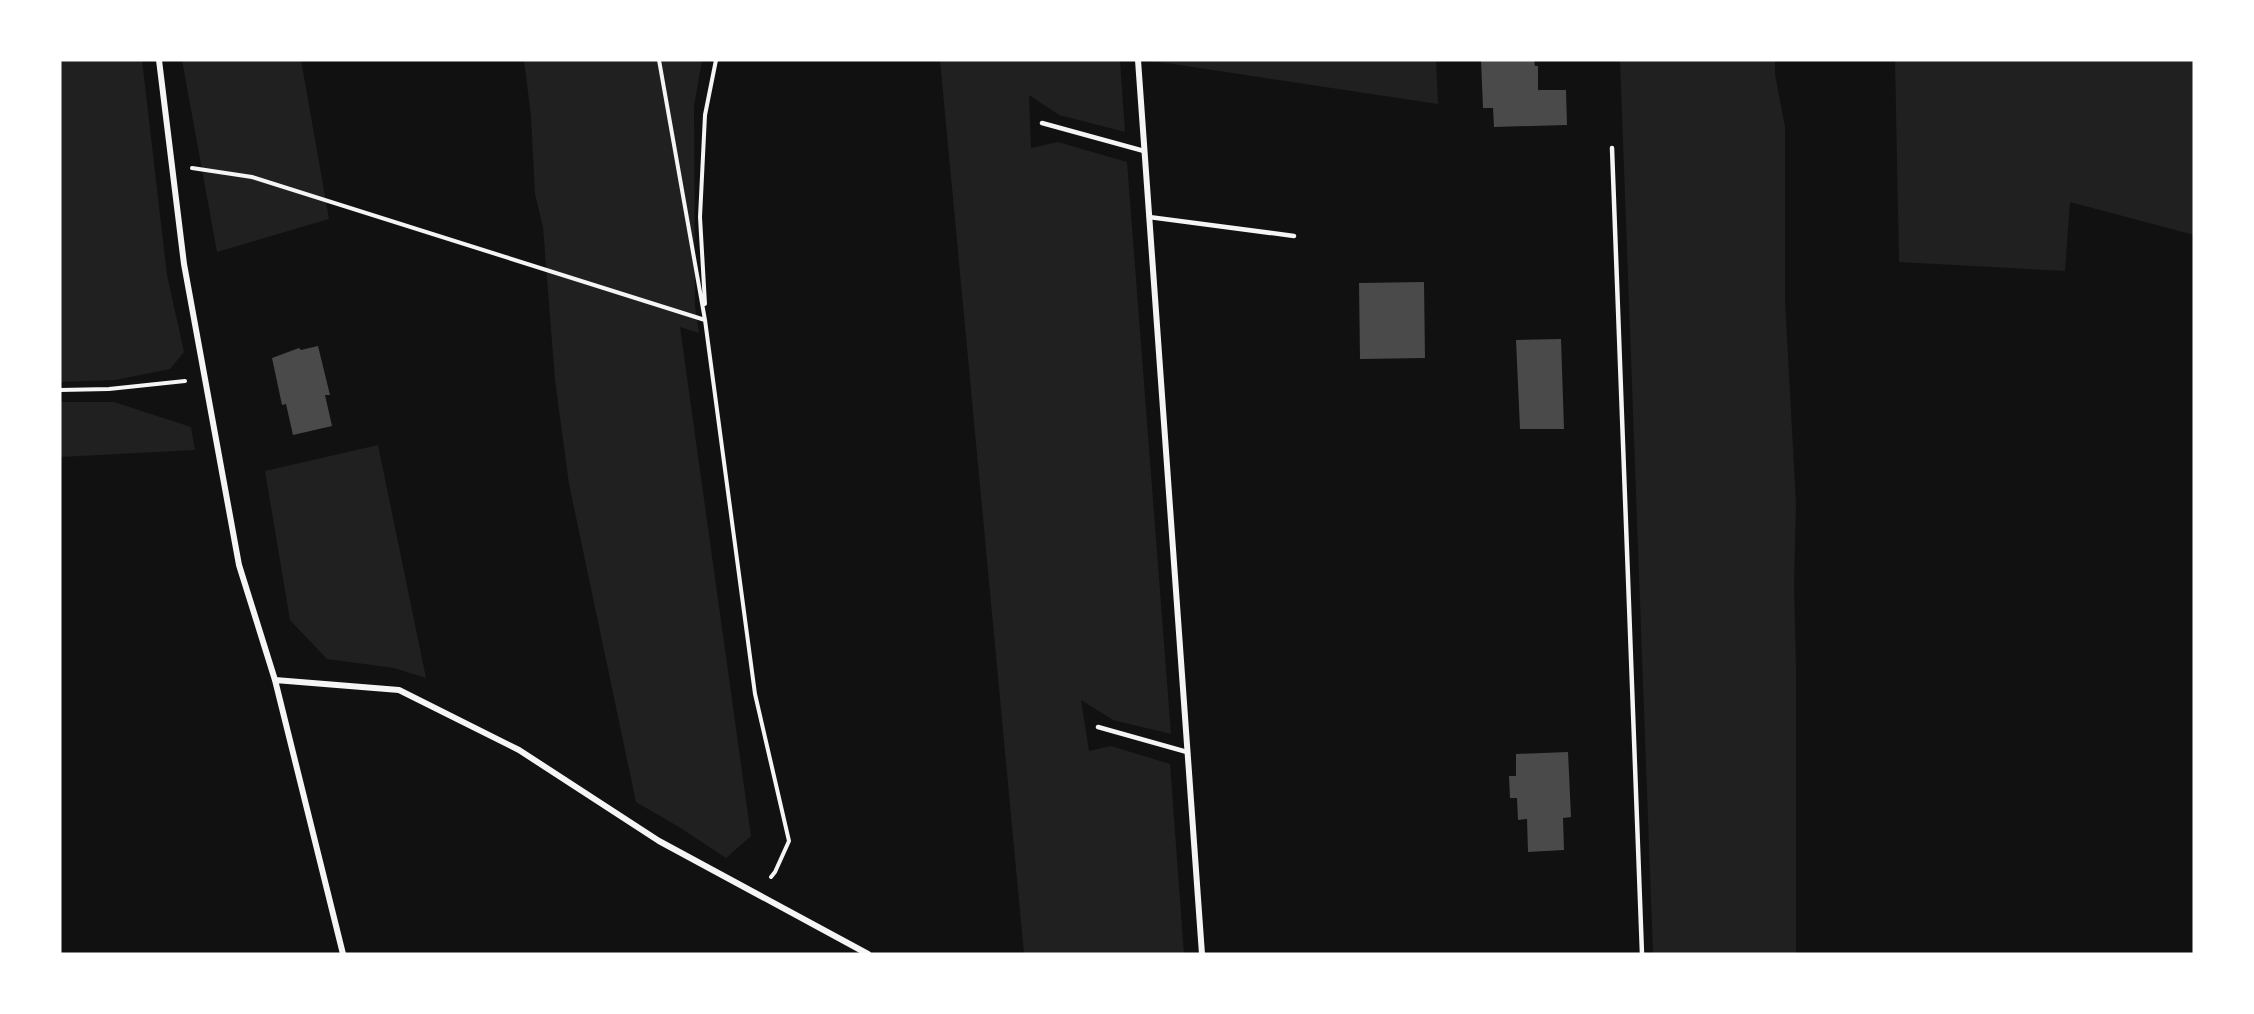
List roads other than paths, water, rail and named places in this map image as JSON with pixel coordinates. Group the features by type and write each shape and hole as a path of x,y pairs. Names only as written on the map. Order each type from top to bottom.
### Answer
{"street":[{"path":"159,60 184,264 239,566 275,680 343,954"},
{"path":"1138,60 1202,954"},
{"path":"275,680 399,690 519,750 660,841 868,954"}],"lane":[{"path":"1042,123 1144,151"},
{"path":"1612,148 1641,954"},
{"path":"1149,217 1294,236"},
{"path":"1098,727 1187,752"}]}
